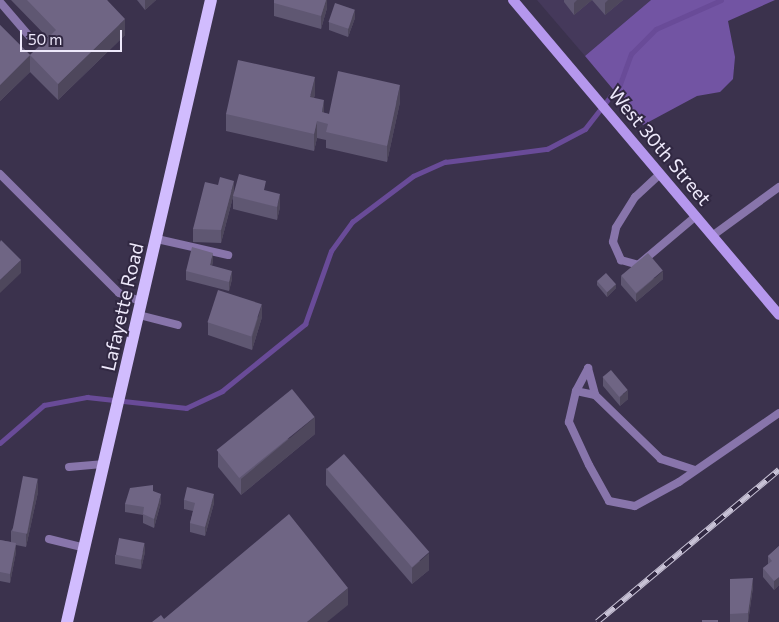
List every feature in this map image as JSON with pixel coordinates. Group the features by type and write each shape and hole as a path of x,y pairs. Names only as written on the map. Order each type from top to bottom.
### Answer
{"main road":[{"name":"Lafayette Road","path":"67,622 211,0"},
{"name":"West 30th Street","path":"513,0 779,315"}],"lane":[{"path":"0,2 29,36"},
{"path":"0,174 119,292 142,302"},
{"path":"660,174 635,197 616,228 613,242 621,260 638,264 696,216"},
{"path":"712,236 779,187"},
{"path":"157,239 228,255"},
{"path":"139,315 178,326"},
{"path":"695,470 676,466 661,459 595,395 588,368 576,391 569,422 609,501 634,506 679,482 779,413"},
{"path":"576,391 595,395"},
{"path":"69,467 105,464"},
{"path":"676,466 679,482"},
{"path":"49,539 85,548"}],"shaded area":[{"path":"537,0 651,0 585,56"},
{"path":"651,0 775,0 728,21 735,57 733,79 720,92 697,96 643,125 585,56"}],"building":[{"path":"27,0 107,0 125,19 58,84 30,55 56,30"},
{"path":"274,0 326,0 321,16 274,3"},
{"path":"335,3 355,10 348,29 328,22"},
{"path":"0,25 30,55 0,85"},
{"path":"238,60 315,77 310,97 324,100 322,112 329,114 338,71 400,85 387,146 326,132 328,124 317,121 314,134 226,114"},
{"path":"239,174 266,181 264,190 280,194 277,207 233,196"},
{"path":"220,177 234,181 221,230 193,229 205,182 218,185"},
{"path":"1,240 21,260 0,280 0,242"},
{"path":"192,247 213,253 210,265 232,271 229,282 186,271"},
{"path":"648,253 663,271 636,293 621,275"},
{"path":"606,273 616,284 607,292 597,281"},
{"path":"218,290 262,304 251,337 207,322"},
{"path":"611,370 628,390 619,397 603,377"},
{"path":"292,389 315,417 239,478 217,450"},
{"path":"344,454 429,552 412,567 327,469"},
{"path":"23,476 38,479 27,534 12,531"},
{"path":"153,485 153,491 161,494 154,519 143,514 144,507 125,504 130,488"},
{"path":"187,487 214,494 205,527 190,523 195,503 184,500"},
{"path":"289,514 348,588 307,622 152,622 161,615 164,619"},
{"path":"119,538 145,543 141,560 116,555"},
{"path":"0,540 16,543 10,574 0,572"},
{"path":"779,546 779,577 774,581 763,568 772,561 768,556"},
{"path":"753,578 748,613 730,614 730,579"},
{"path":"702,620 718,620 718,622 702,622"}],"waterway":[{"path":"0,443 44,405 87,397 186,408 222,391 305,324 331,251 352,222 413,176 445,162 547,149 585,129 620,84 631,54 656,29 721,0"}],"railway":[{"path":"597,622 779,470"}]}
